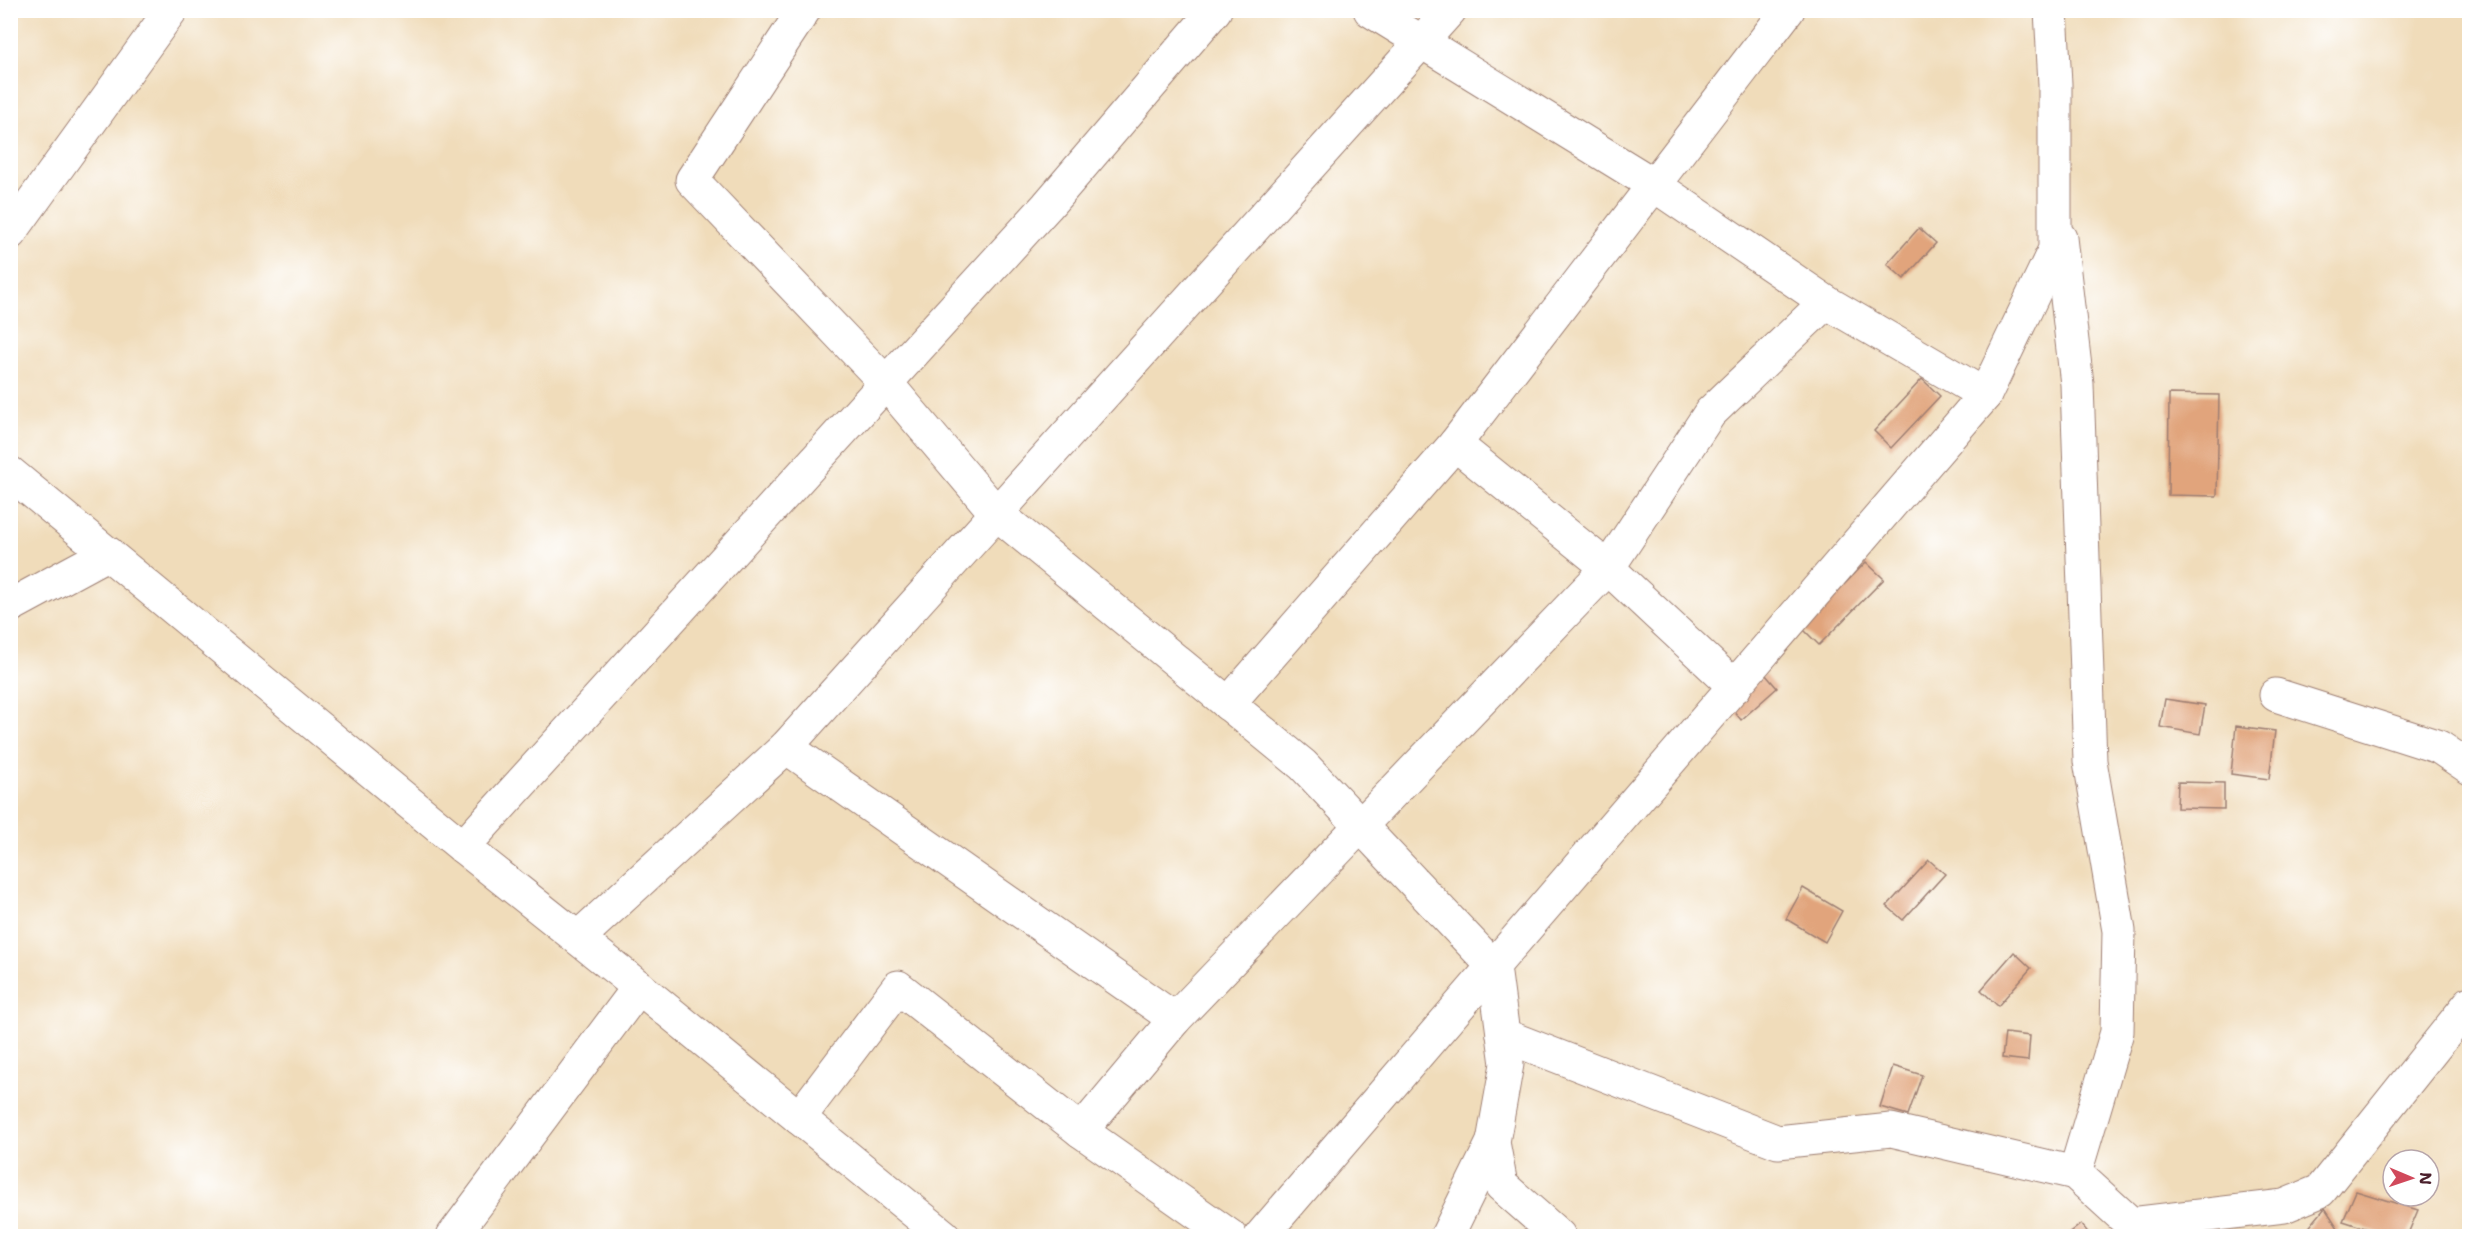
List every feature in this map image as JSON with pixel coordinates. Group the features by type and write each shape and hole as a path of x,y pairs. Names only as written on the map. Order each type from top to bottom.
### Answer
{"street":[{"path":"10,233 171,10"},
{"path":"463,847 1047,206 1215,10"},
{"path":"1370,10 1420,44 1654,185 1826,302 1985,395"},
{"path":"578,938 786,747 1450,10"},
{"path":"1228,704 1455,444 1788,10"},
{"path":"1262,1236 1985,395 2055,249 2055,84 2051,10"},
{"path":"799,13 692,180 886,383 996,513 1303,765 1494,966 1508,1064 1493,1142 1447,1236"},
{"path":"2055,201 2077,384 2091,761 2119,931 2117,1032 2075,1173"},
{"path":"1081,1131 1175,1019 1608,568 1710,413 1826,302"},
{"path":"1455,444 1608,568 1735,687"},
{"path":"10,473 463,847 639,987 944,1236"},
{"path":"10,606 108,553"},
{"path":"2276,695 2439,747 2469,768"},
{"path":"786,747 1175,1019"},
{"path":"453,1236 639,987"},
{"path":"799,1118 898,987 1081,1131 1230,1236"},
{"path":"1503,1035 1778,1142 1891,1130 2075,1173 2125,1230 2284,1206 2320,1191 2469,1003"},
{"path":"1493,1142 1501,1185 1559,1236"}],"building":[{"path":"1919,228 1936,243 1904,279 1887,264"},
{"path":"1922,379 1940,396 1891,448 1874,431"},
{"path":"2169,394 2219,395 2217,496 2168,495"},
{"path":"1866,562 1884,579 1819,645 1802,628"},
{"path":"1765,674 1777,688 1741,720 1729,705"},
{"path":"2165,699 2205,705 2200,734 2160,727"},
{"path":"2236,726 2275,731 2269,779 2231,774"},
{"path":"2178,782 2224,783 2224,809 2177,808"},
{"path":"1929,860 1945,874 1903,920 1887,906"},
{"path":"1803,888 1842,911 1825,942 1786,919"},
{"path":"2014,952 2031,968 1998,1006 1981,990"},
{"path":"2005,1033 2030,1036 2028,1061 2002,1058"},
{"path":"1893,1066 1922,1075 1908,1115 1880,1107"},
{"path":"2356,1191 2381,1199 2381,1208 2418,1210 2407,1236 2390,1236 2343,1221"},
{"path":"2325,1208 2338,1228 2332,1236 2302,1236"},
{"path":"2081,1224 2091,1236 2066,1236"}]}
